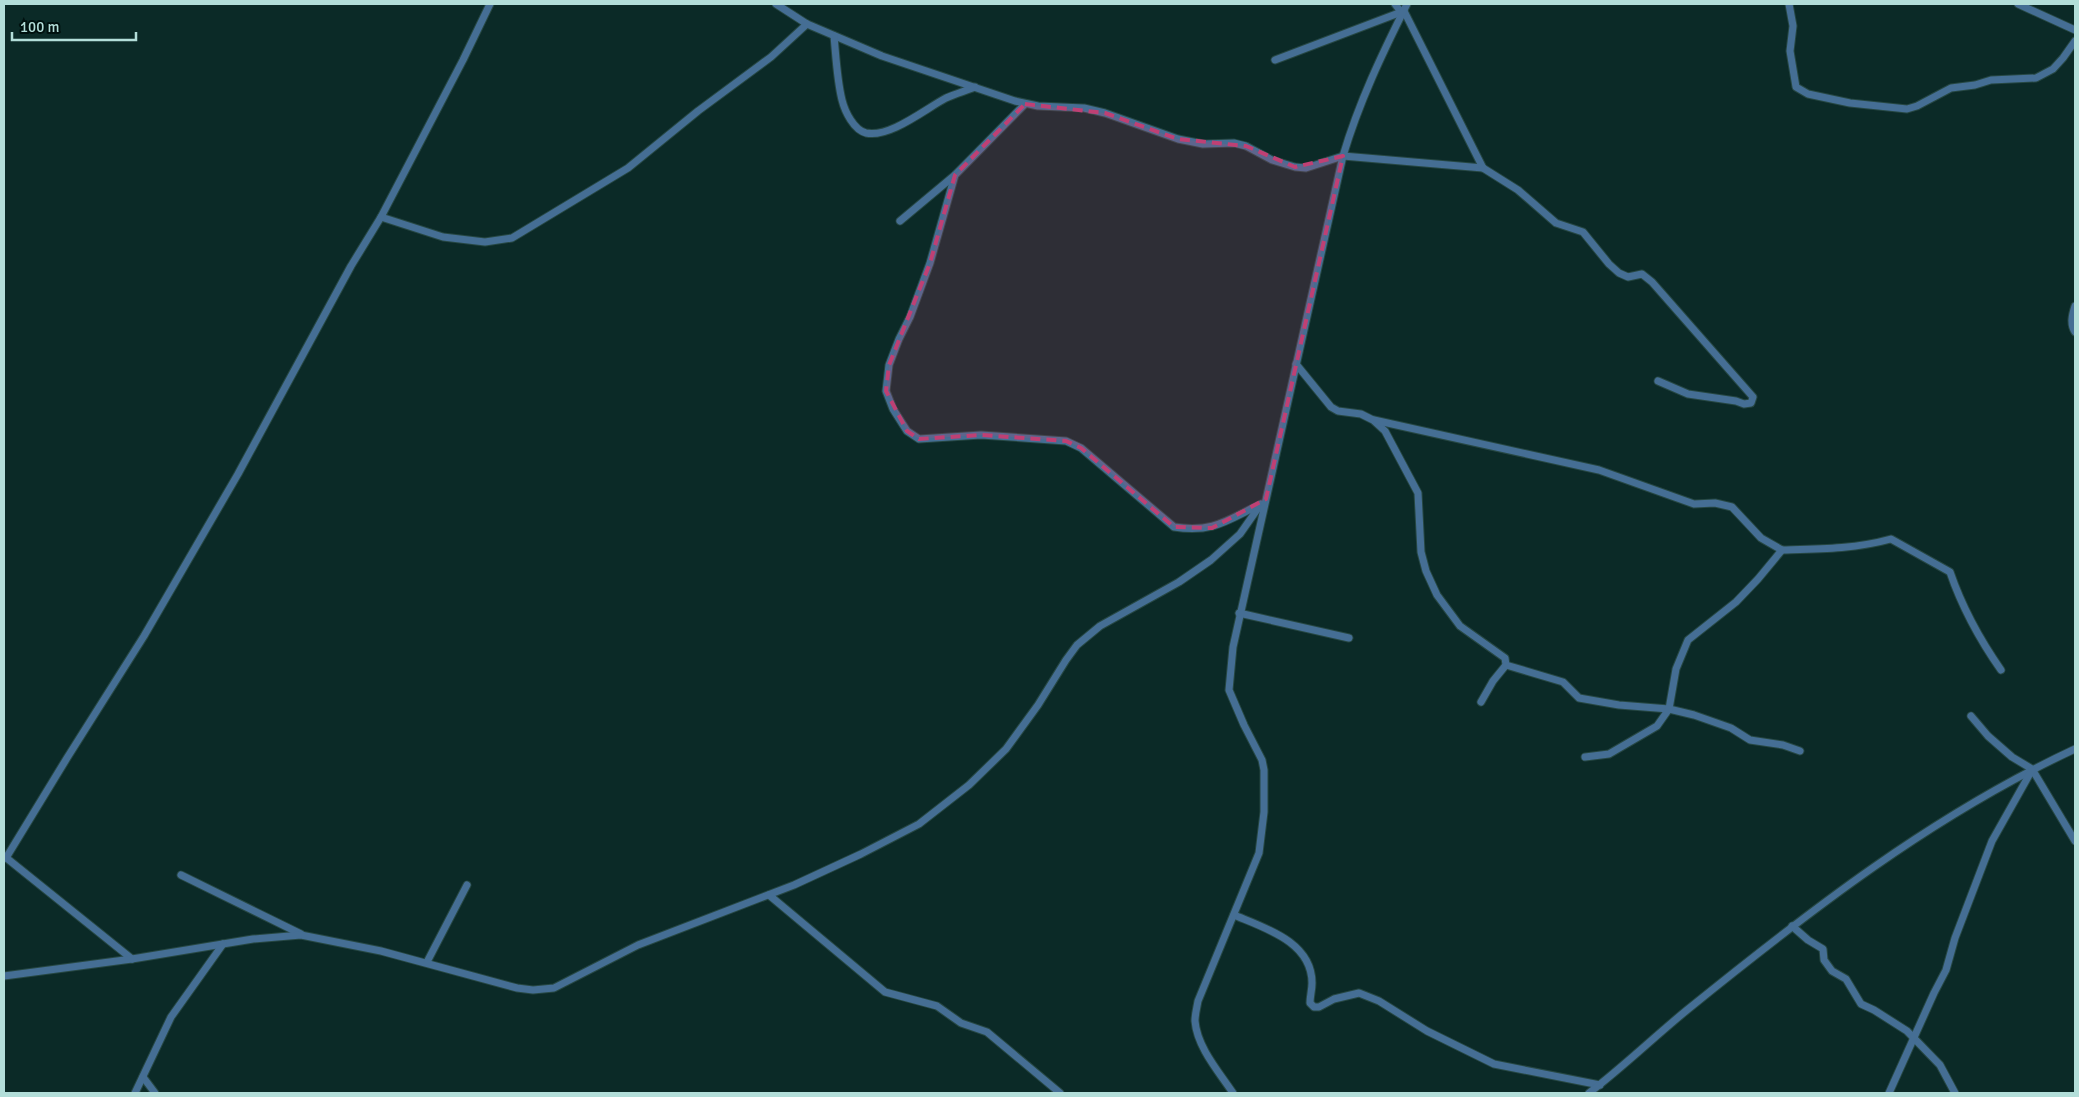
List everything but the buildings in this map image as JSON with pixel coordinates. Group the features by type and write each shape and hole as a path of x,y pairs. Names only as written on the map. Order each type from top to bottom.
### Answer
{"street":[{"path":"132,959 5,857 149,628 238,474 351,266 381,217 490,4"},
{"path":"776,4 807,24 882,56 1025,104 1084,108 1105,112 1178,139 1203,144 1246,146 1272,160 1295,167 1306,168 1343,156 1483,168 1518,190 1556,222 1583,232 1609,264 1619,272 1628,277 1642,274 1652,282 1753,397 1751,403 1744,404 1736,401 1688,394 1658,381"},
{"path":"1395,4 1402,12 1483,168"},
{"path":"1233,1093 1206,1052 1195,1020 1198,1001 1260,853 1264,812 1262,760 1244,725 1228,684 1239,613 1343,156 1354,119 1368,83 1407,4"},
{"path":"1789,4 1793,26 1790,51 1796,87 1808,94 1850,103 1907,109 1917,106 1951,88 1976,85 1991,80 2036,78 2052,69 2063,58 2075,40"},
{"path":"2018,4 2075,30"},
{"path":"1275,60 1402,12"},
{"path":"381,217 443,237 485,242 512,238 628,168 771,57 807,24"},
{"path":"834,36 842,100 848,115 857,128 864,133 873,134 891,129 947,98 975,87"},
{"path":"900,222 955,175 1025,104"},
{"path":"955,175 930,264 889,365 886,391 893,409 907,432 919,439 981,435 1066,441 1081,448 1174,527 1192,530 1212,528 1264,502"},
{"path":"2075,306 2072,318 2075,332"},
{"path":"1296,364 1331,407 1338,411 1361,414 1373,420 1599,470 1694,504 1715,503 1732,507 1762,538 1782,550 1867,546 1891,539 1950,572 1960,600 1988,651 2002,670"},
{"path":"1373,420 1388,437 1418,493 1421,552 1426,571 1437,595 1460,626 1500,652 1505,658 1506,664 1493,681 1481,702"},
{"path":"4,976 132,959 253,939 301,935 338,941 427,962 517,988 533,990 554,988 638,945 769,894 861,854 919,824 969,786 1006,749 1078,645 1100,626 1179,582 1211,560 1240,534 1264,502"},
{"path":"1585,757 1610,754 1637,740 1656,726 1669,709 1676,669 1688,640 1736,602 1782,550"},
{"path":"1239,613 1349,638"},
{"path":"1506,664 1563,682 1579,698 1619,705 1669,709 1694,715 1731,728 1750,740 1783,745 1800,751"},
{"path":"1971,716 1988,736 2012,757 2032,770 2075,841"},
{"path":"1589,1093 1685,1012 1792,926 1937,825 2032,770 2075,749"},
{"path":"1889,1093 1946,970 1955,938 1992,841 2032,770"},
{"path":"181,874 301,935"},
{"path":"427,962 467,885"},
{"path":"769,894 885,992 937,1006 962,1023 987,1032 1060,1093"},
{"path":"1234,915 1292,943 1304,956 1312,981 1310,1003 1314,1007 1319,1007 1334,999 1359,993 1379,1001 1427,1030 1494,1064 1600,1085"},
{"path":"1792,926 1808,940 1824,949 1824,960 1832,971 1846,979 1860,1004 1874,1010 1907,1032 1940,1065 1955,1093"},
{"path":"135,1093 171,1017 223,944"},
{"path":"143,1077 155,1093"}],"highlighted area":[{"path":"1025,104 1105,113 1178,139 1246,146 1295,167 1343,156 1266,499 1212,528 1174,527 1081,448 1066,441 981,435 919,439 907,431 886,391 889,365 930,263 955,175"}]}
